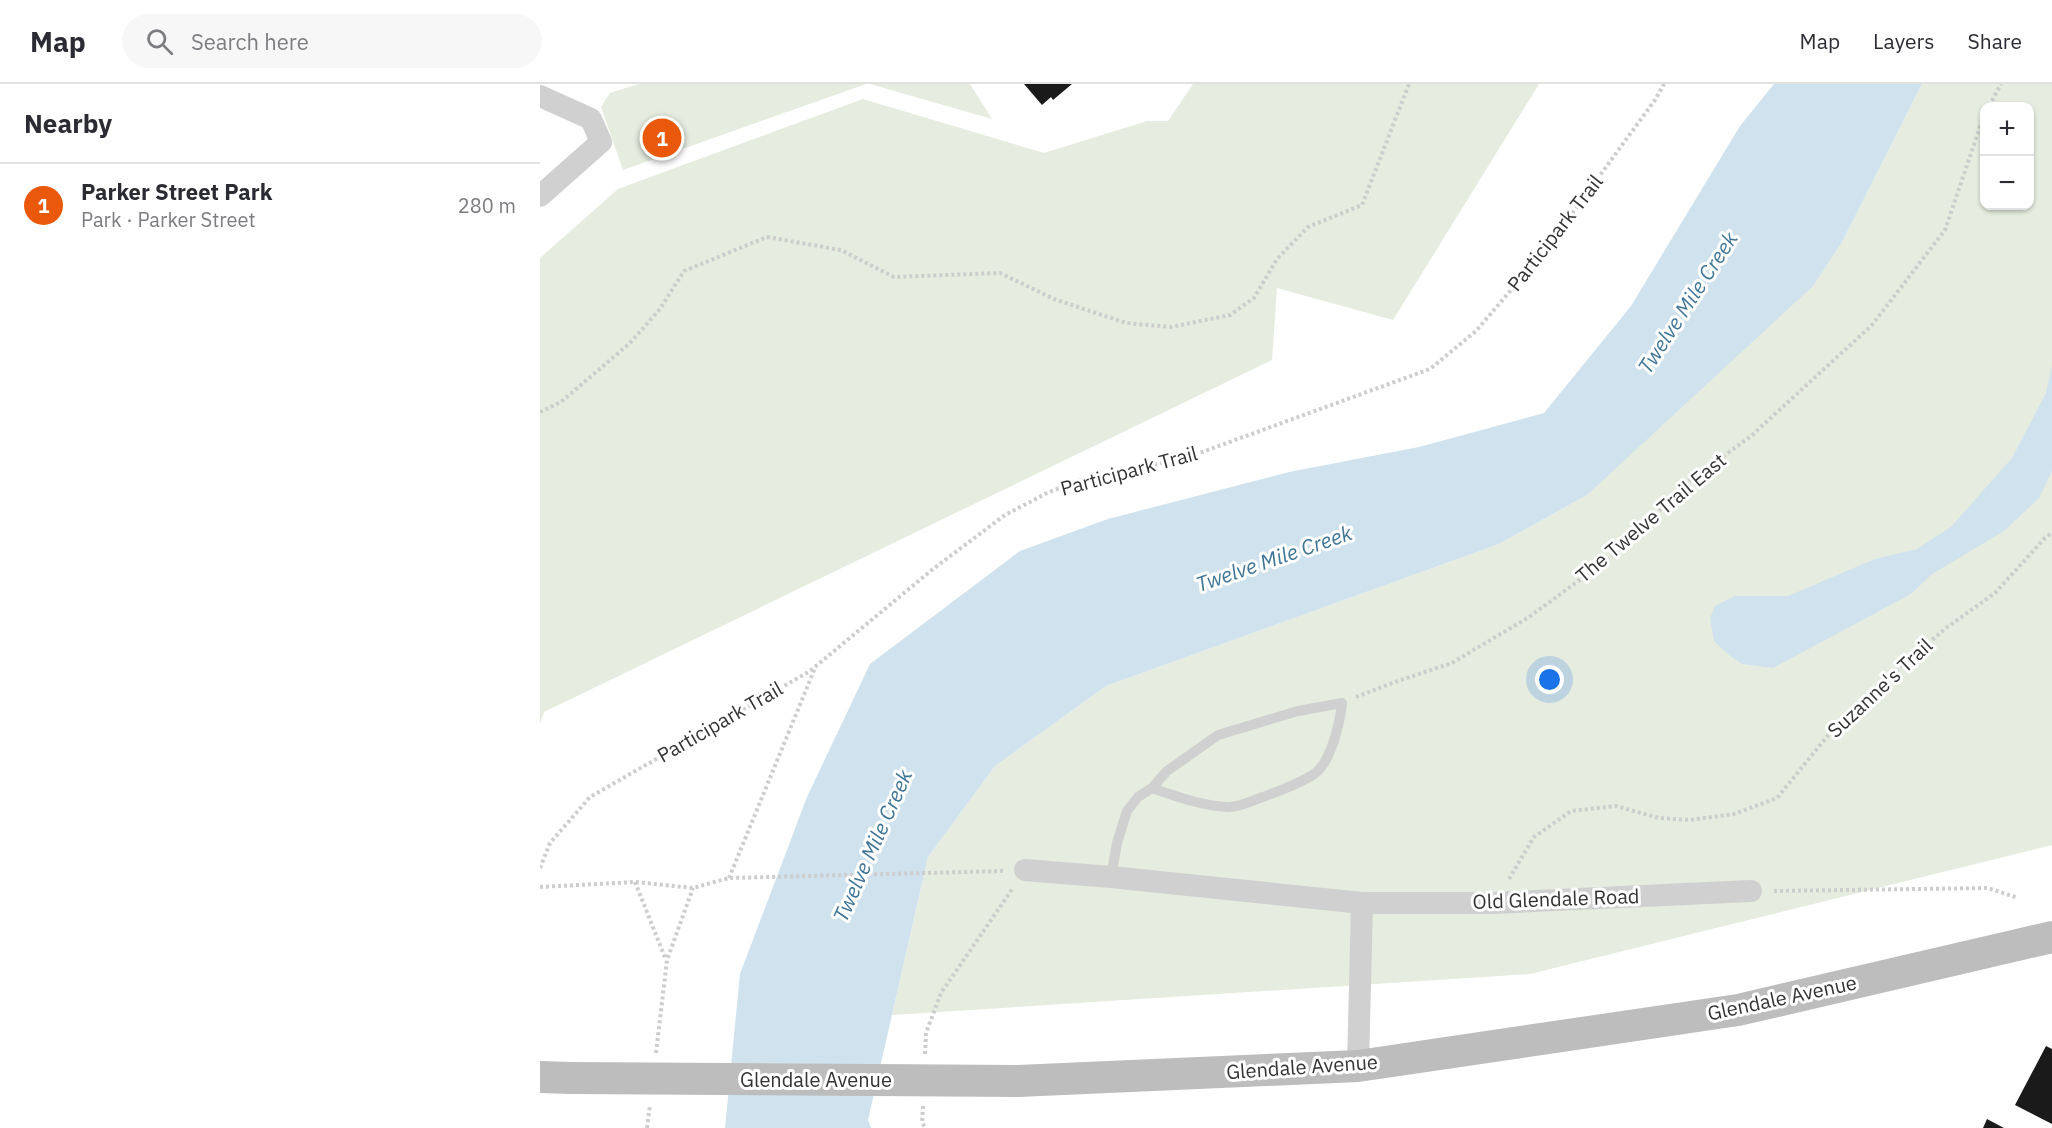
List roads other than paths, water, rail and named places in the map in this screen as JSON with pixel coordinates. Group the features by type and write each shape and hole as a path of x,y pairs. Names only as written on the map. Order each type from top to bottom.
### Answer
{"main road":[{"name":"Glendale Avenue","path":"540,1077 1018,1081 1358,1066 1738,1010 2052,937"}],"street":[{"path":"540,96 591,119 601,142 540,196"},
{"name":"Old Glendale Road","path":"1025,870 1362,903 1494,903 1751,891"},
{"path":"1358,1066 1362,903"}],"lane":[{"path":"1111,877 1117,843 1127,811 1138,797 1152,788 1167,771 1218,735 1298,711 1342,703 1340,723 1326,759 1316,773 1274,793 1230,808 1190,801 1152,788"}],"water":[{"name":"Twelve Mile Creek","path":"1774,84 1922,84 1842,242 1813,286 1587,495 1499,544 1106,686 995,766 928,857 868,1120 871,1128 725,1128 740,974 807,797 870,664 1020,551 1108,519 1289,472 1419,447 1544,413 1631,306 1740,126"},
{"path":"2052,365 2052,471 2039,498 2004,531 1932,574 1911,594 1773,668 1742,664 1714,641 1710,618 1715,606 1735,596 1788,596 1875,559 1917,549 1951,527 2012,458 2046,393"}],"place":[{"name":"Parker Street Park","path":"662,138"}]}
